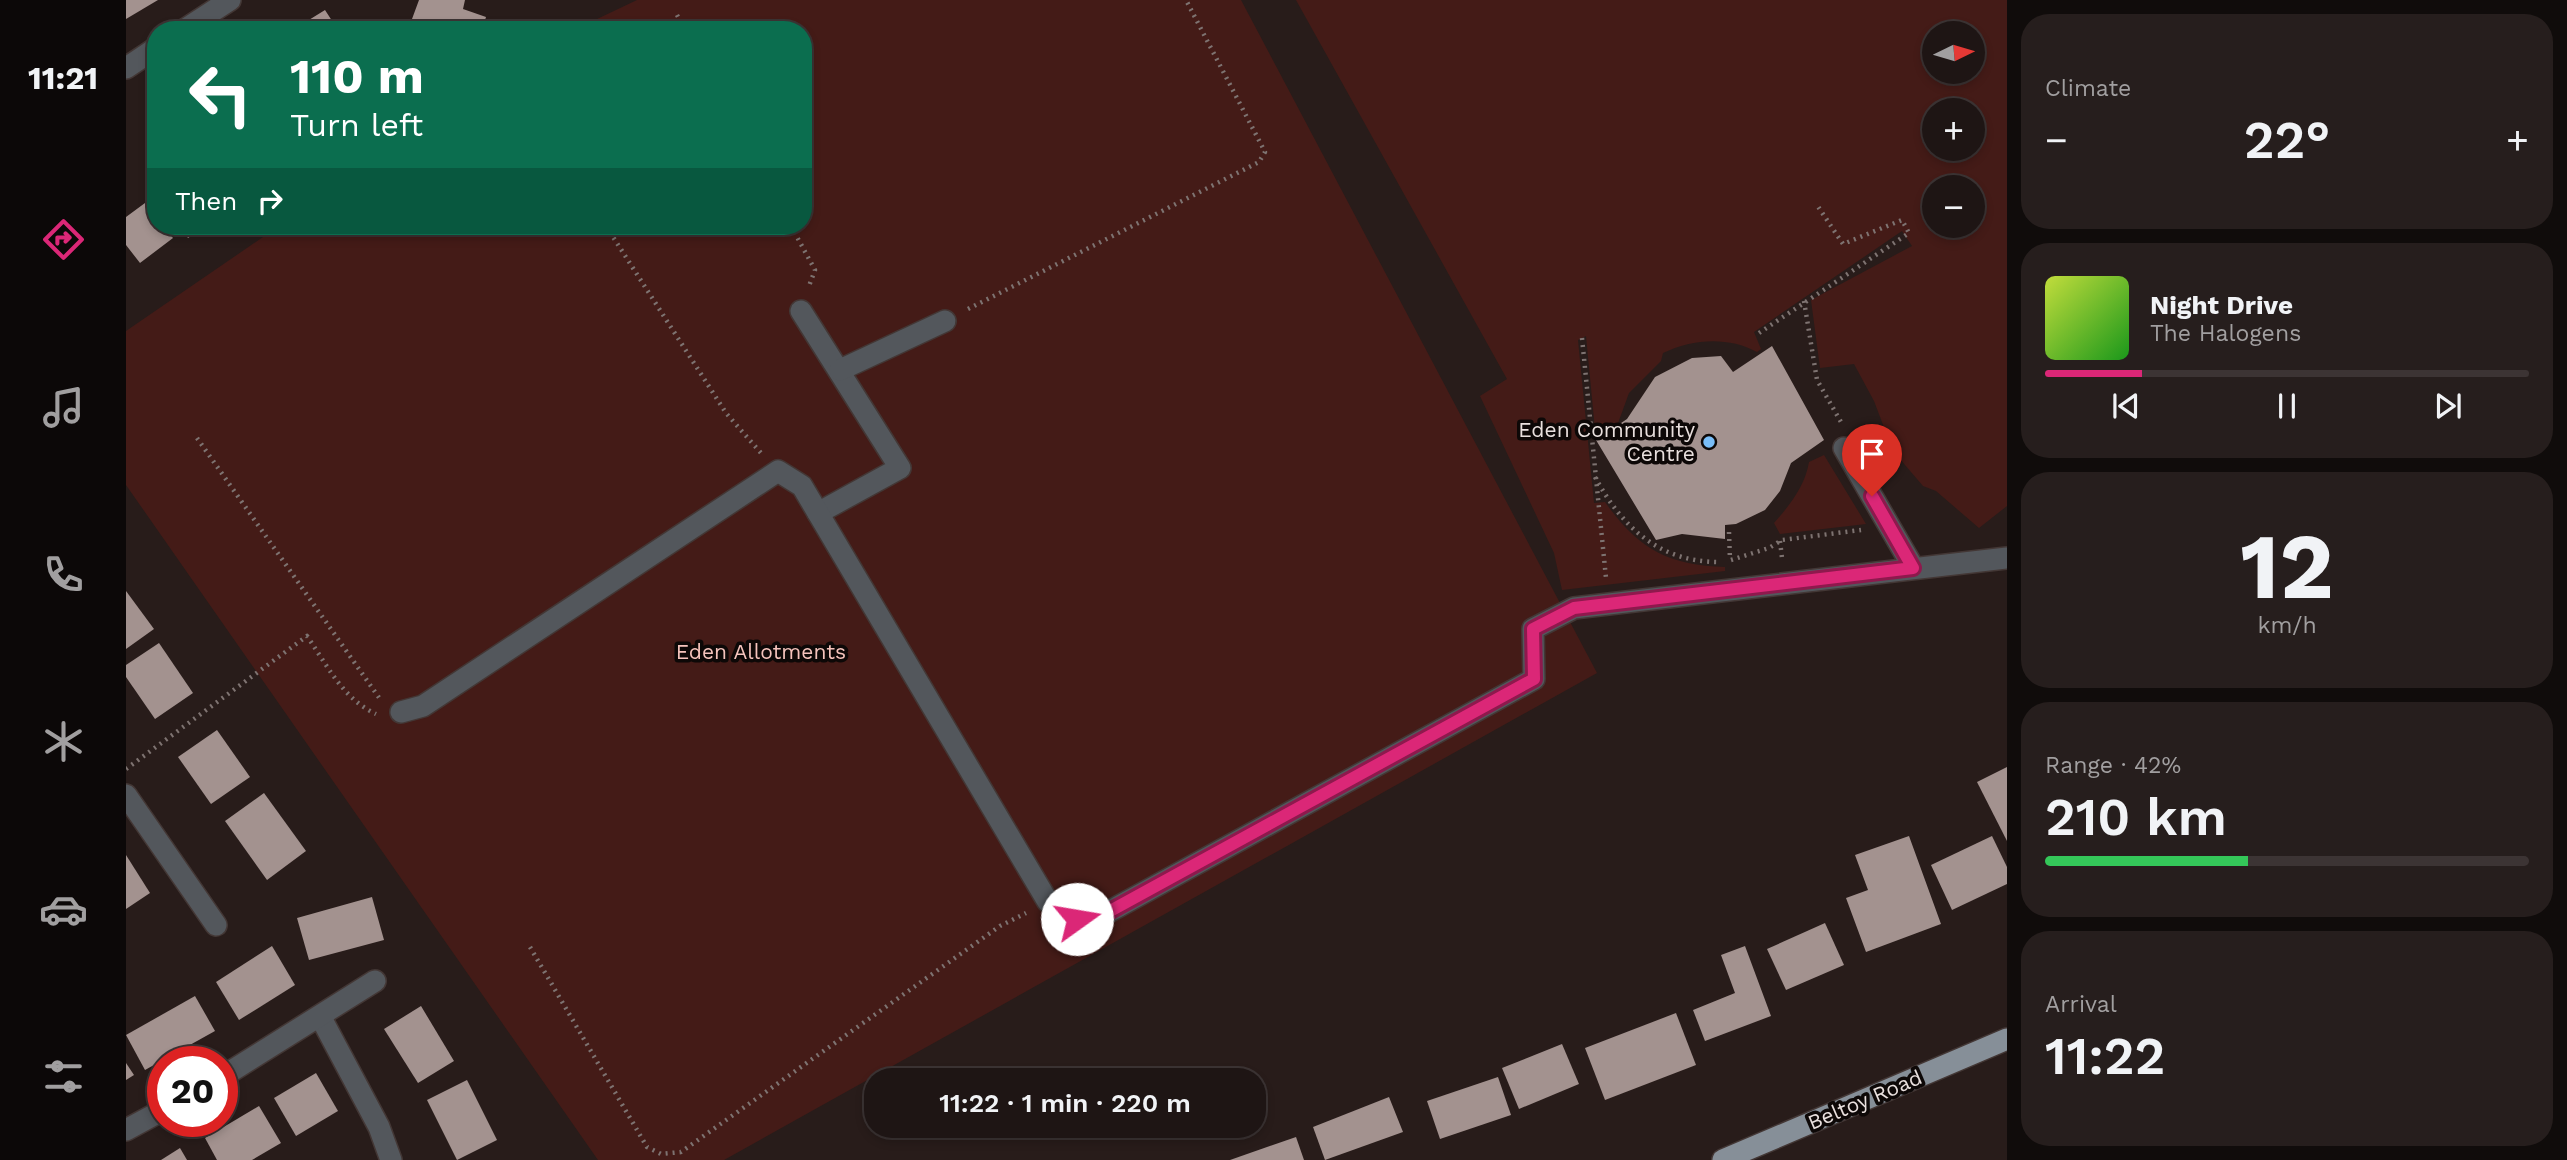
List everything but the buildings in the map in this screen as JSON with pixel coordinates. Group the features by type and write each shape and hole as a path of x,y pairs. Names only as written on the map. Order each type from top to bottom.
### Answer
{"main road":[{"name":"Beltoy Road","path":"1723,1160 2007,1039"}],"street":[{"path":"198,21 230,0"},
{"path":"126,68 147,54"},
{"path":"801,311 900,468 818,513"},
{"path":"840,370 945,321"},
{"path":"1844,448 1913,568"},
{"path":"401,712 423,706 778,471 802,486 1048,902 1077,919 1101,916 1534,679 1533,629 1574,608 2007,558"},
{"path":"126,795 216,925"},
{"path":"238,1067 375,981"},
{"path":"320,1016 373,1115 391,1160"},
{"path":"126,1130 147,1119"}],"path":[{"path":"945,321 1259,162 1265,152 1186,0"},
{"path":"677,15 680,21"},
{"path":"1759,332 1909,233 1902,220 1843,244 1817,205"},
{"path":"612,235 726,413 778,471"},
{"path":"796,235 815,270 801,311"},
{"path":"1804,301 1817,380 1841,422 1844,448"},
{"path":"1581,338 1608,602"},
{"path":"197,438 383,704 401,712"},
{"path":"1595,477 1619,515 1648,542 1696,561 1730,560 1769,548 1782,540 1874,528"},
{"path":"1729,532 1730,560"},
{"path":"126,769 307,636 345,693 362,708 376,714 401,712"},
{"path":"530,947 647,1147 661,1154 681,1152 1000,926 1048,902"}],"green space":[{"name":"Eden Allotments","path":"637,0 1241,0 1597,673 889,1068 864,1068 864,1082 724,1160 598,1160 126,485 126,331 266,235 812,235 812,21 593,21"},
{"path":"1296,0 2007,0 2007,506 1979,528 1936,491 1923,486 1893,451 1874,401 1854,364 1820,368 1811,300 1912,246 1902,231 1754,332 1761,349 1757,352 1734,343 1710,341 1674,348 1663,353 1661,361 1629,393 1617,426 1596,440 1586,336 1578,340 1594,503 1605,502 1630,532 1656,551 1687,563 1725,567 1725,571 1562,590 1554,553 1480,396 1507,379"},
{"path":"1824,455 1866,524 1780,534 1774,523 1796,495 1809,462"}],"place":[{"name":"Eden Community Centre","path":"1709,442"}],"route":[{"path":"1077,919 1101,916 1534,679 1533,629 1574,608 1913,568 1872,496"}]}
